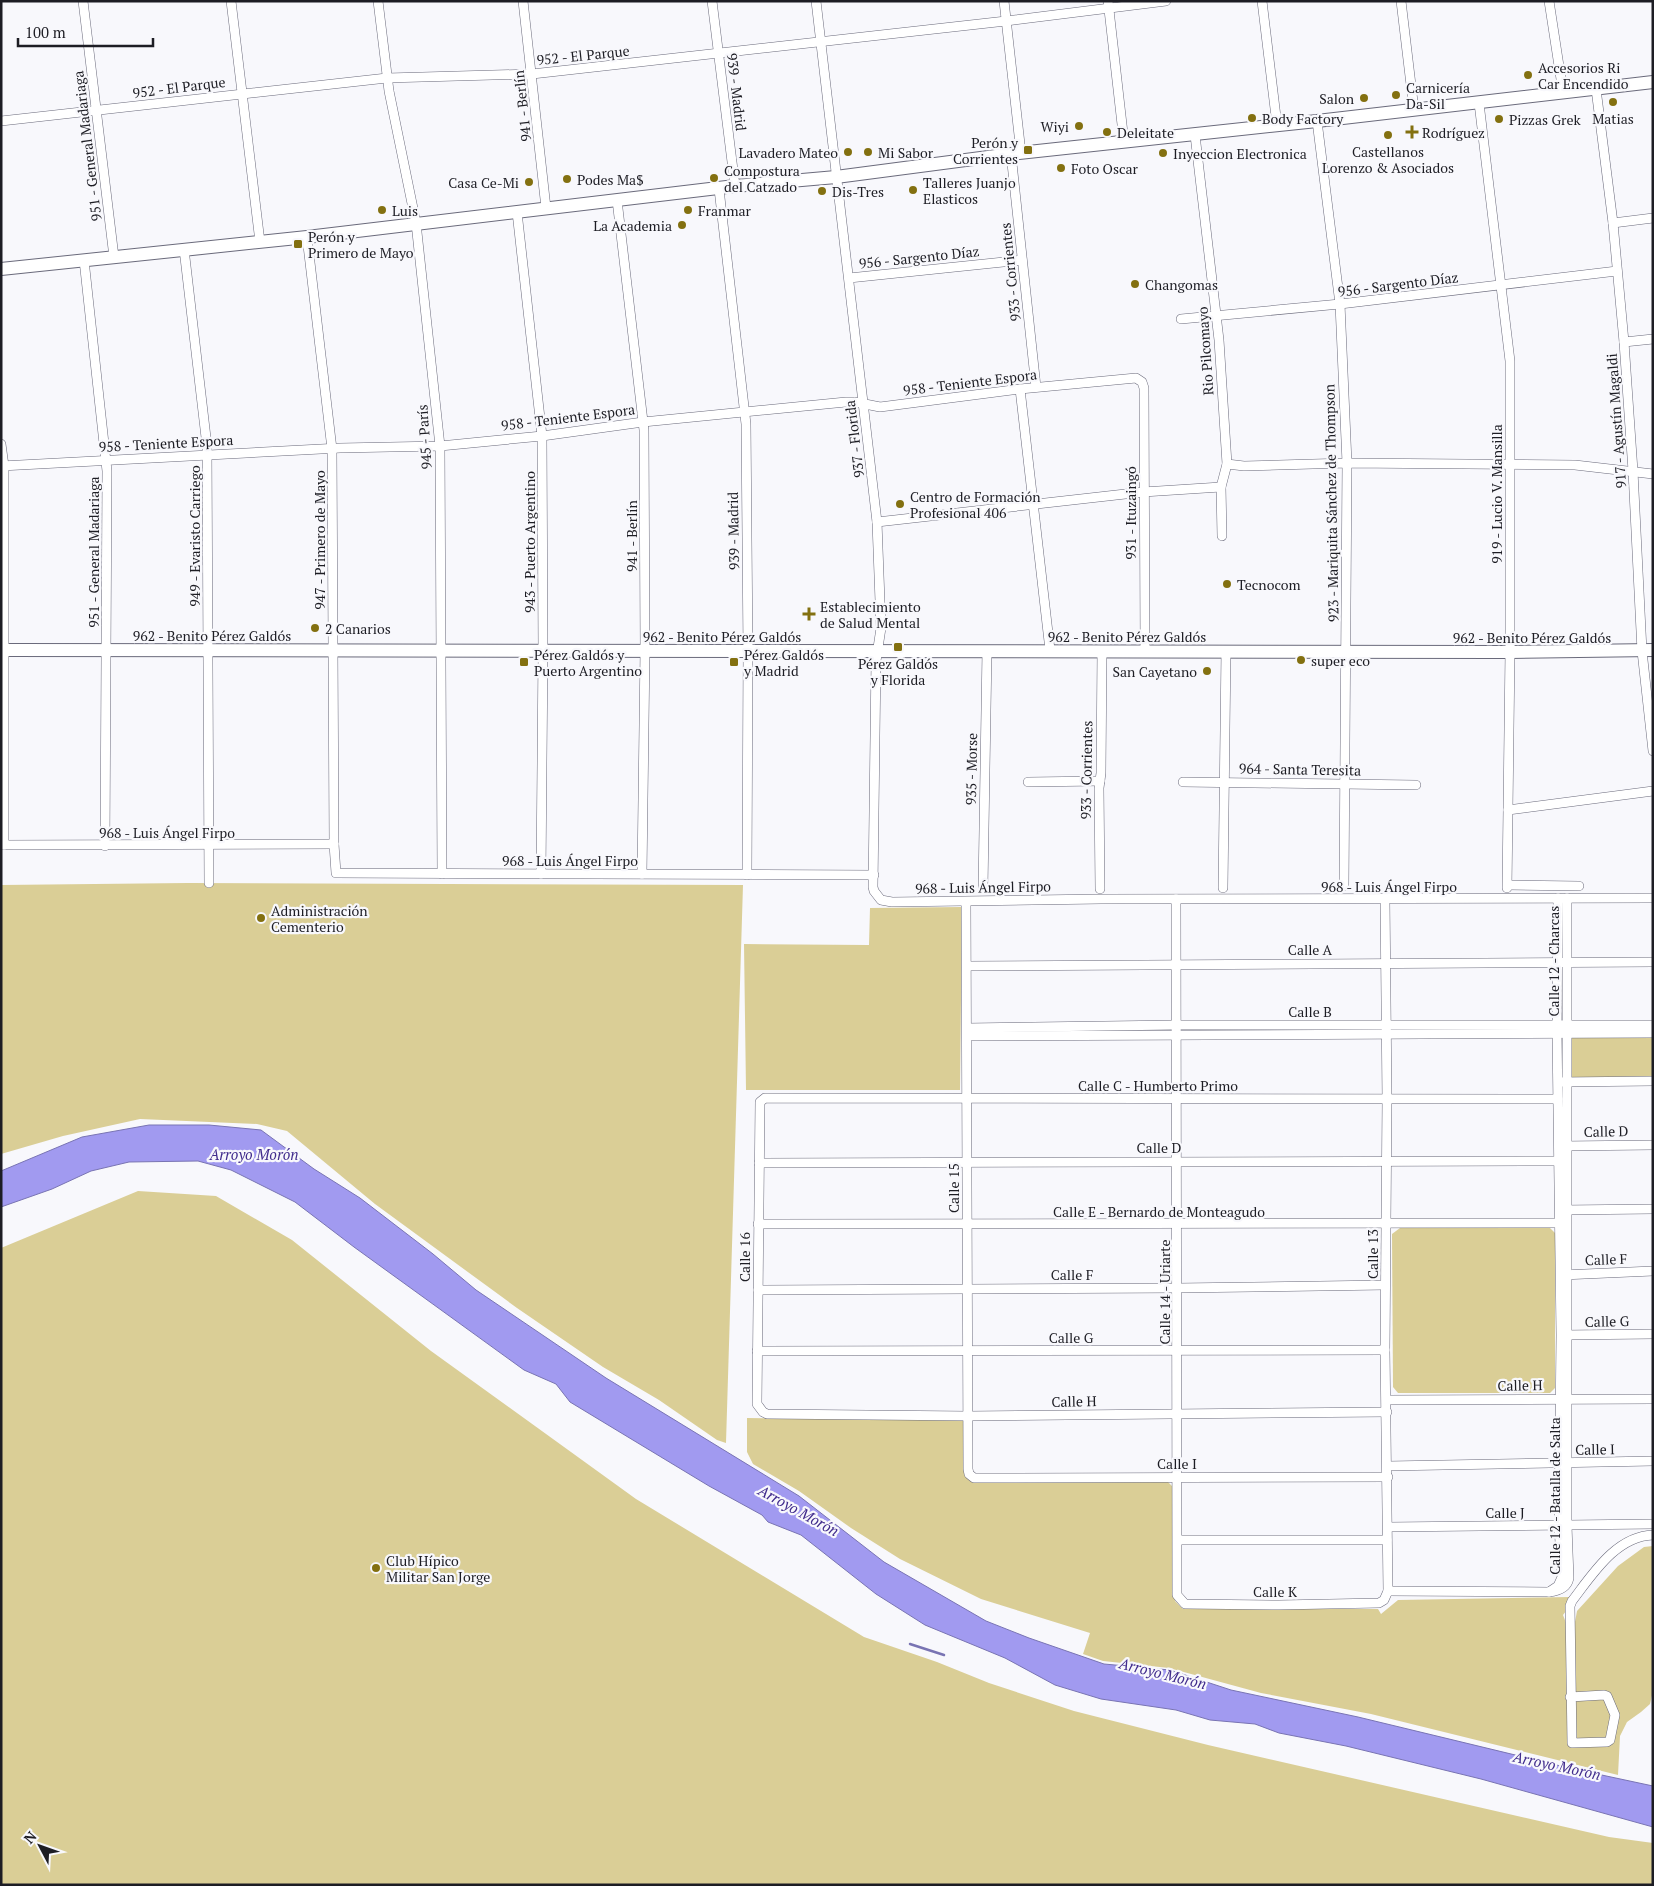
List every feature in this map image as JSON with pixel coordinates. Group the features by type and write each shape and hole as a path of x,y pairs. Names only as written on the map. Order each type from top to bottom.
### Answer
{"main road":[{"path":"1,269 307,237 735,186 836,176 1016,153 1195,135 1653,82"},
{"name":"962 - Benito Pérez Galdós","path":"3,650 1647,651"}],"street":[{"name":"951 - General Madariaga","path":"83,1 114,257"},
{"path":"231,1 260,242"},
{"name":"945 - París","path":"378,1 387,78 416,223 440,446 442,874"},
{"name":"941 - Berlín","path":"523,1 546,208"},
{"name":"939 - Madrid","path":"712,1 735,186"},
{"name":"937 - Florida","path":"816,1 877,522 882,628 876,661 874,875"},
{"name":"933 - Corrientes","path":"1004,1 1022,260 1036,387"},
{"name":"952 - El Parque","path":"1,121 387,78 532,74 1006,21 1108,5 1166,1"},
{"path":"1262,1 1277,125"},
{"path":"1401,1 1414,110"},
{"path":"1549,1 1563,92"},
{"path":"1108,5 1124,142"},
{"name":"917 - Agustín Magaldi","path":"1596,89 1613,223 1624,342 1653,752"},
{"name":"919 - Lucio V. Mansilla","path":"1479,102 1509,351 1510,652 1507,886 1579,886"},
{"name":"923 - Mariquita Sánchez de Thompson","path":"1317,121 1340,304 1347,463 1344,886"},
{"name":"Rio Pilcomayo","path":"1195,135 1216,317 1227,464 1221,487 1222,536"},
{"name":"939 - Madrid","path":"719,189 744,412 748,651 747,875"},
{"name":"941 - Berlín","path":"617,200 643,422 645,650 642,874"},
{"name":"943 - Puerto Argentino","path":"517,212 542,436 541,874"},
{"path":"1613,223 1653,218"},
{"name":"947 - Primero de Mayo","path":"307,237 332,449 334,844 336,873"},
{"name":"949 - Evaristo Carriego","path":"184,249 207,455 209,883"},
{"name":"951 - General Madariaga","path":"84,260 106,460 105,846"},
{"name":"956 - Sargento Díaz","path":"849,278 1022,260"},
{"name":"956 - Sargento Díaz","path":"1181,319 1340,304 1617,271"},
{"path":"1624,342 1653,339"},
{"name":"958 - Teniente Espora","path":"2,466 332,449 440,446 542,436 643,422 846,402 880,408 1020,388 1136,378"},
{"name":"931 - Ituzaingó","path":"1136,378 1142,382 1144,388 1145,651"},
{"path":"1020,388 1050,650"},
{"path":"1,444 3,845"},
{"path":"1227,464 1244,466 1347,463 1575,465 1653,474"},
{"path":"877,522 1143,492 1221,487"},
{"name":"935 - Morse","path":"983,888 987,651"},
{"name":"933 - Corrientes","path":"1100,889 1102,651"},
{"path":"1223,888 1226,651"},
{"path":"1028,782 1100,781"},
{"name":"964 - Santa Teresita","path":"1183,782 1416,785"},
{"path":"1508,810 1653,791"},
{"name":"968 - Luis Ángel Firpo","path":"3,845 334,844"},
{"name":"968 - Luis Ángel Firpo","path":"336,873 874,875 874,891 881,900 886,902 1653,898"},
{"name":"Calle 12 - Charcas","path":"1562,898 1562,1029"},
{"name":"Calle 14 - Uriarte","path":"1176,899 1177,1595"},
{"name":"Calle 13","path":"1385,900 1387,1099 1385,1350 1388,1466 1388,1591"},
{"name":"Calle 15","path":"966,902 969,1474"},
{"name":"Calle A","path":"967,966 1385,962 1653,962"},
{"name":"Calle B","path":"967,1032 1562,1029 1653,1025"},
{"name":"Calle B","path":"1562,1029 1653,1033"},
{"name":"Calle 12 - Batalla de Salta","path":"1388,1591 1549,1592 1558,1591 1568,1583 1563,1526 1562,1029"},
{"path":"1562,1082 1653,1081"},
{"name":"Calle 12 - Batalla de Salta","path":"1562,1082 1558,1098 1563,1146 1559,1161 1563,1210 1560,1223 1563,1275"},
{"name":"Calle C - Humberto Primo","path":"760,1102 766,1098 1558,1098"},
{"name":"Calle 16","path":"760,1102 757,1404 763,1412"},
{"name":"Calle D","path":"1563,1146 1653,1145"},
{"name":"Calle D","path":"759,1163 1559,1161"},
{"path":"1563,1210 1653,1208"},
{"name":"Calle E - Bernardo de Monteagudo","path":"758,1224 1560,1223"},
{"name":"Calle F","path":"1563,1275 1653,1272"},
{"name":"Calle F","path":"758,1290 1385,1285"},
{"name":"Calle G","path":"1564,1335 1653,1334"},
{"name":"Calle G","path":"757,1351 1385,1350"},
{"name":"Calle H","path":"1387,1400 1653,1398"},
{"name":"Calle H","path":"763,1412 767,1414 968,1416 1387,1412"},
{"name":"Calle I","path":"1388,1466 1653,1461"},
{"name":"Calle I","path":"969,1474 974,1478 1388,1477"},
{"name":"Calle J","path":"1388,1527 1653,1524"},
{"path":"1570,1697 1607,1696 1614,1715 1610,1740 1607,1742 1572,1743 1570,1697 1570,1606 1600,1565 1619,1548 1638,1537 1653,1535"},
{"path":"1178,1540 1387,1540"},
{"name":"Calle K","path":"1177,1595 1185,1604 1279,1605 1378,1603 1384,1600 1388,1591"}],"shaded area":[{"path":"188,883 743,885 726,1443 717,1440 659,1400 603,1367 517,1308 375,1204 287,1131 257,1124 140,1119 63,1136 1,1154 1,885"},
{"path":"962,907 960,1090 746,1090 744,944 869,945 870,908"},
{"path":"1566,1033 1653,1033 1653,1081 1566,1082"},
{"name":"Club Hípico Militar San Jorge","path":"138,1191 216,1196 292,1240 431,1351 636,1499 864,1637 937,1662 989,1683 1074,1711 1208,1745 1609,1837 1653,1843 1653,1885 1,1885 1,1248"},
{"path":"1400,1228 1550,1228 1555,1233 1555,1388 1550,1393 1398,1393 1393,1387 1392,1234"},
{"path":"747,1418 964,1420 972,1481 1168,1482 1174,1488 1175,1601 1183,1609 1378,1609 1381,1614 1398,1600 1570,1597 1570,1606 1563,1615 1572,1638 1577,1611 1618,1566 1644,1547 1653,1546 1653,1691 1650,1704 1627,1722 1620,1736 1618,1775 1371,1714 1261,1693 1169,1668 1103,1661 1083,1654 1090,1633 981,1599 900,1559 851,1528 799,1491 753,1464 747,1452"}],"water":[{"name":"Arroyo Morón","path":"149,1125 209,1125 261,1130 314,1169 360,1198 476,1290 606,1378 799,1496 884,1562 986,1621 1104,1664 1170,1670 1231,1690 1358,1717 1569,1768 1653,1786 1653,1827 1481,1779 1346,1746 1279,1733 1255,1724 1210,1720 1176,1710 1101,1699 1055,1685 1005,1658 925,1625 876,1594 801,1535 768,1522 762,1515 709,1486 570,1402 556,1384 524,1370 295,1202 231,1170 198,1161 129,1162 91,1171 52,1189 1,1207 1,1171 82,1137"}],"waterway":[{"path":"910,1644 944,1655"}],"place":[{"name":"Accesorios Ri Car Encendido","path":"1528,75"},
{"name":"Carnicería Da-Sil","path":"1396,95"},
{"name":"Salon","path":"1364,98"},
{"name":"Matias","path":"1613,102"},
{"name":"Body Factory","path":"1252,118"},
{"name":"Pizzas Grek","path":"1499,119"},
{"name":"Wiyi","path":"1079,126"},
{"name":"Deleitate","path":"1107,132"},
{"name":"Rodríguez","path":"1412,132"},
{"name":"Castellanos Lorenzo & Asociados","path":"1388,135"},
{"name":"Perón y Corrientes","path":"1028,150"},
{"name":"Lavadero Mateo","path":"848,152"},
{"name":"Mi Sabor","path":"868,152"},
{"name":"Inyeccion Electronica","path":"1163,153"},
{"name":"Foto Oscar","path":"1061,168"},
{"name":"Compostura del Catzado","path":"714,178"},
{"name":"Podes Ma$","path":"567,179"},
{"name":"Casa Ce-Mi","path":"529,182"},
{"name":"Talleres Juanjo Elasticos","path":"913,190"},
{"name":"Dis-Tres","path":"822,191"},
{"name":"Luis","path":"382,210"},
{"name":"Franmar","path":"688,210"},
{"name":"La Academia","path":"682,225"},
{"name":"Perón y Primero de Mayo","path":"298,244"},
{"name":"Changomas","path":"1135,284"},
{"name":"Centro de Formación Profesional 406","path":"900,504"},
{"name":"Tecnocom","path":"1227,584"},
{"name":"Establecimiento de Salud Mental","path":"809,614"},
{"name":"2 Canarios","path":"315,628"},
{"name":"Pérez Galdós y Florida","path":"898,647"},
{"name":"super eco","path":"1301,660"},
{"name":"Pérez Galdós y Puerto Argentino","path":"524,662"},
{"name":"Pérez Galdós y Madrid","path":"734,662"},
{"name":"San Cayetano","path":"1207,671"},
{"name":"Administración Cementerio","path":"261,918"},
{"name":"Club Hípico Militar San Jorge","path":"376,1568"}]}
